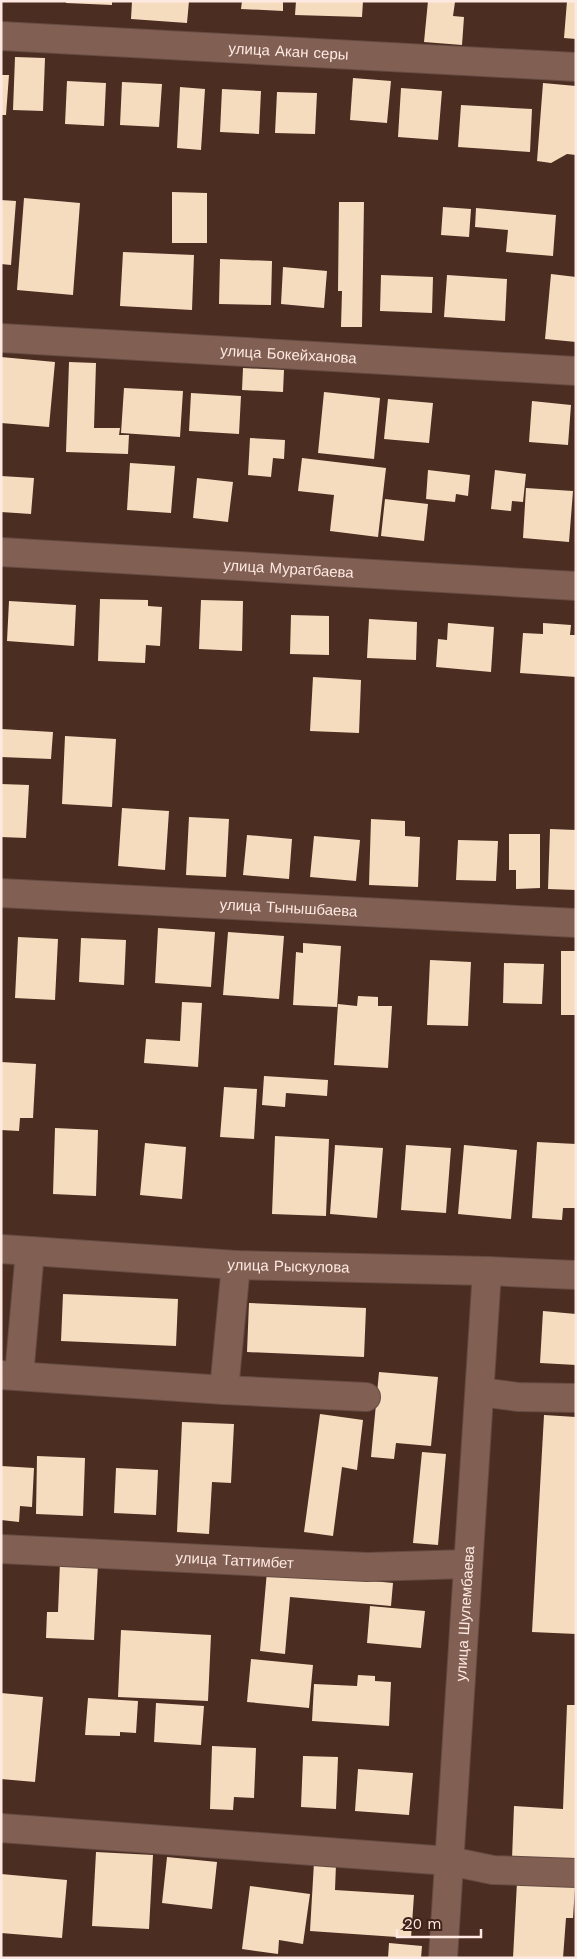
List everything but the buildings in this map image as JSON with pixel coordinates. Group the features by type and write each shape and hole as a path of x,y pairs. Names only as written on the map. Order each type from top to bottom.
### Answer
{"street":[{"name":"улица Акан серы","path":"1,36 576,67"},
{"name":"улица Бокейханова","path":"1,338 576,371"},
{"name":"улица Муратбаева","path":"1,552 576,586"},
{"name":"улица Тынышбаева","path":"1,893 576,923"},
{"name":"улица Рыскулова","path":"1,1249 236,1265 576,1275"},
{"path":"30,1251 10,1375 224,1390 366,1397"},
{"path":"224,1390 236,1265"},
{"name":"улица Шулембаева","path":"443,1958 487,1271"},
{"path":"480,1392 518,1397 576,1398"},
{"name":"улица Таттимбет","path":"1,1549 366,1567 468,1564"},
{"path":"1,1828 449,1861 493,1870 576,1873"}]}
